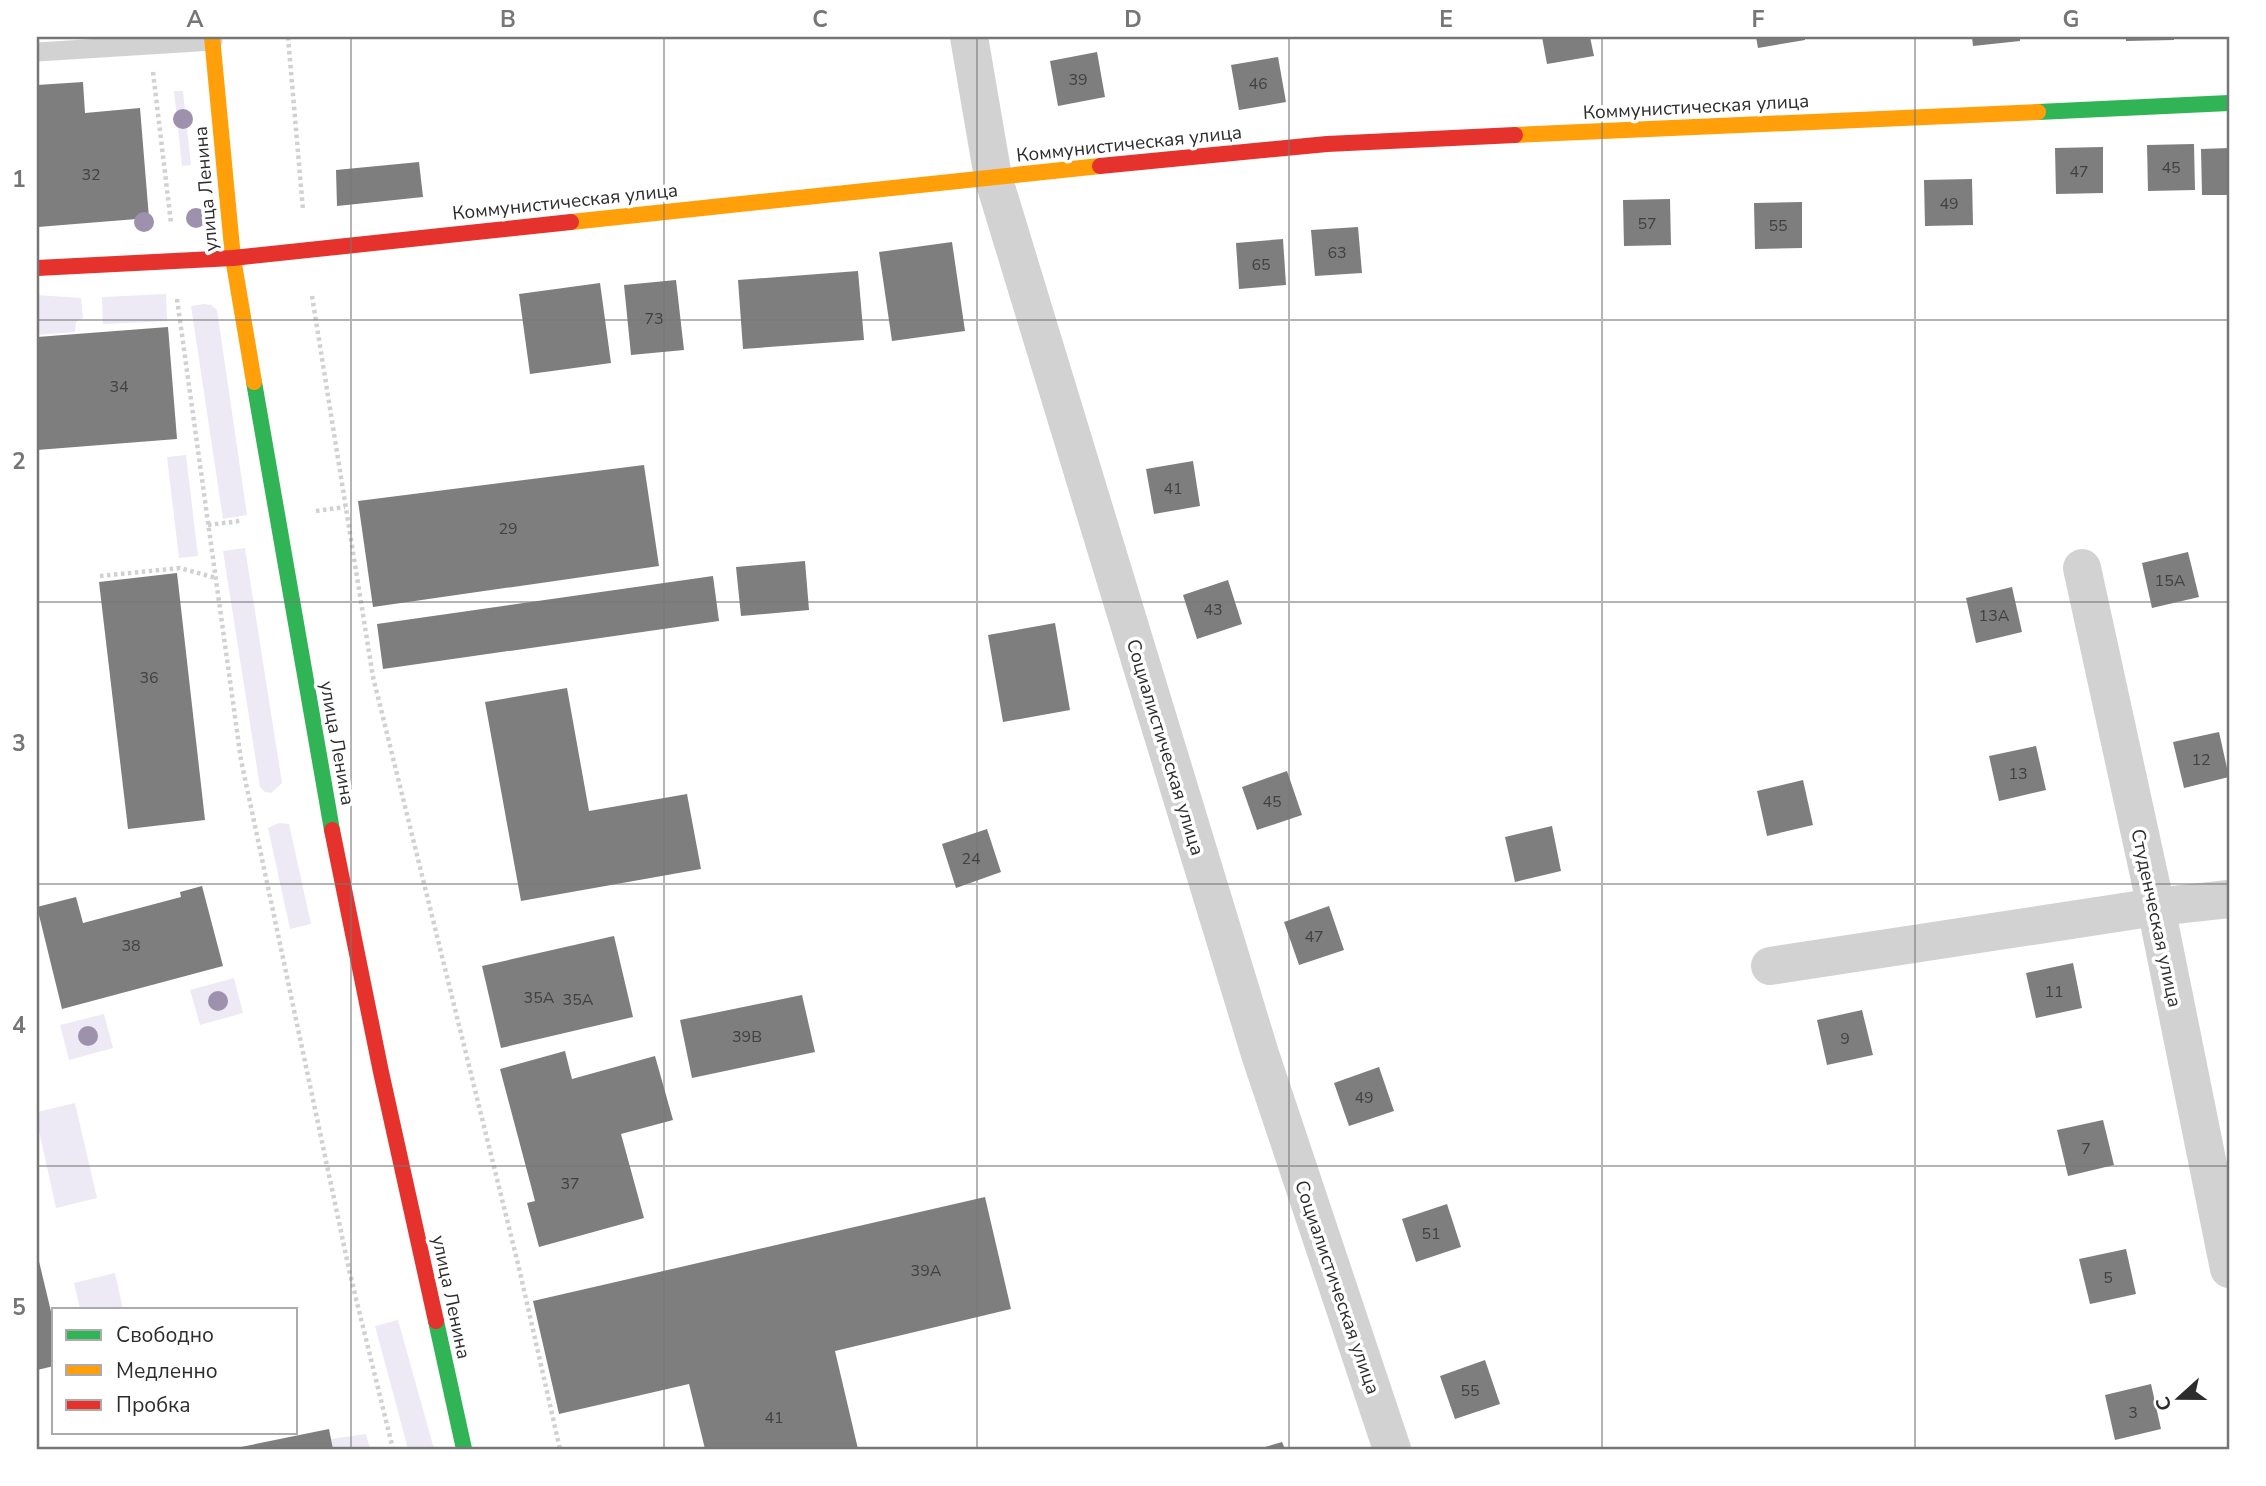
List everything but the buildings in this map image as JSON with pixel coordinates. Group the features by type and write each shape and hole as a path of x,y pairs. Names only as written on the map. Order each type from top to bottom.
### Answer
{"street":[{"name":"Социалистическая улица","path":"969,37 993,177 1260,1054 1392,1449"},
{"name":"улица Ленина","path":"213,39 233,258 328,808 381,1072 464,1449"},
{"name":"Коммунистическая улица","path":"37,268 233,258 1327,144 2229,103"},
{"name":"Студенческая улица","path":"2082,568 2156,907 2229,1269"},
{"path":"1770,966 2156,907 2229,899"}],"lane":[{"path":"37,52 213,39"}],"path":[{"path":"288,37 304,219"},
{"path":"150,45 172,232"},
{"path":"312,296 374,686 519,1268 560,1449"},
{"path":"178,314 241,760 350,1274 393,1449"},
{"path":"311,512 345,507"},
{"path":"208,525 244,521"},
{"path":"100,576 180,568 216,578"}],"shaded area":[{"path":"174,91 183,91 191,165 182,166"},
{"path":"166,294 167,321 103,324 102,297"},
{"path":"37,295 81,298 83,318 76,322 75,332 37,335"},
{"path":"204,304 217,310 247,515 223,519 191,306"},
{"path":"186,455 198,556 179,558 167,457"},
{"path":"245,548 282,783 271,793 260,787 223,551"},
{"path":"279,823 289,824 311,924 290,929 268,828"},
{"path":"234,978 243,1013 200,1025 190,990"},
{"path":"104,1014 113,1048 69,1060 60,1025"},
{"path":"75,1103 97,1198 56,1208 37,1112"},
{"path":"115,1273 123,1308 80,1308 74,1283"},
{"path":"398,1320 434,1449 408,1449 375,1326"},
{"path":"366,1434 370,1449 333,1449 331,1439"}],"traffic: fast":[{"path":"2038,112 2229,103"},
{"path":"254,382 332,830"},
{"path":"436,1321 464,1449"}],"traffic: slow":[{"path":"212,37 233,258 254,382"},
{"path":"1515,135 2038,112"},
{"path":"571,222 1100,166"}],"traffic: jam":[{"path":"1100,166 1327,144 1515,135"},
{"path":"37,268 233,258 571,222"},
{"path":"332,830 381,1072 436,1321"}]}
